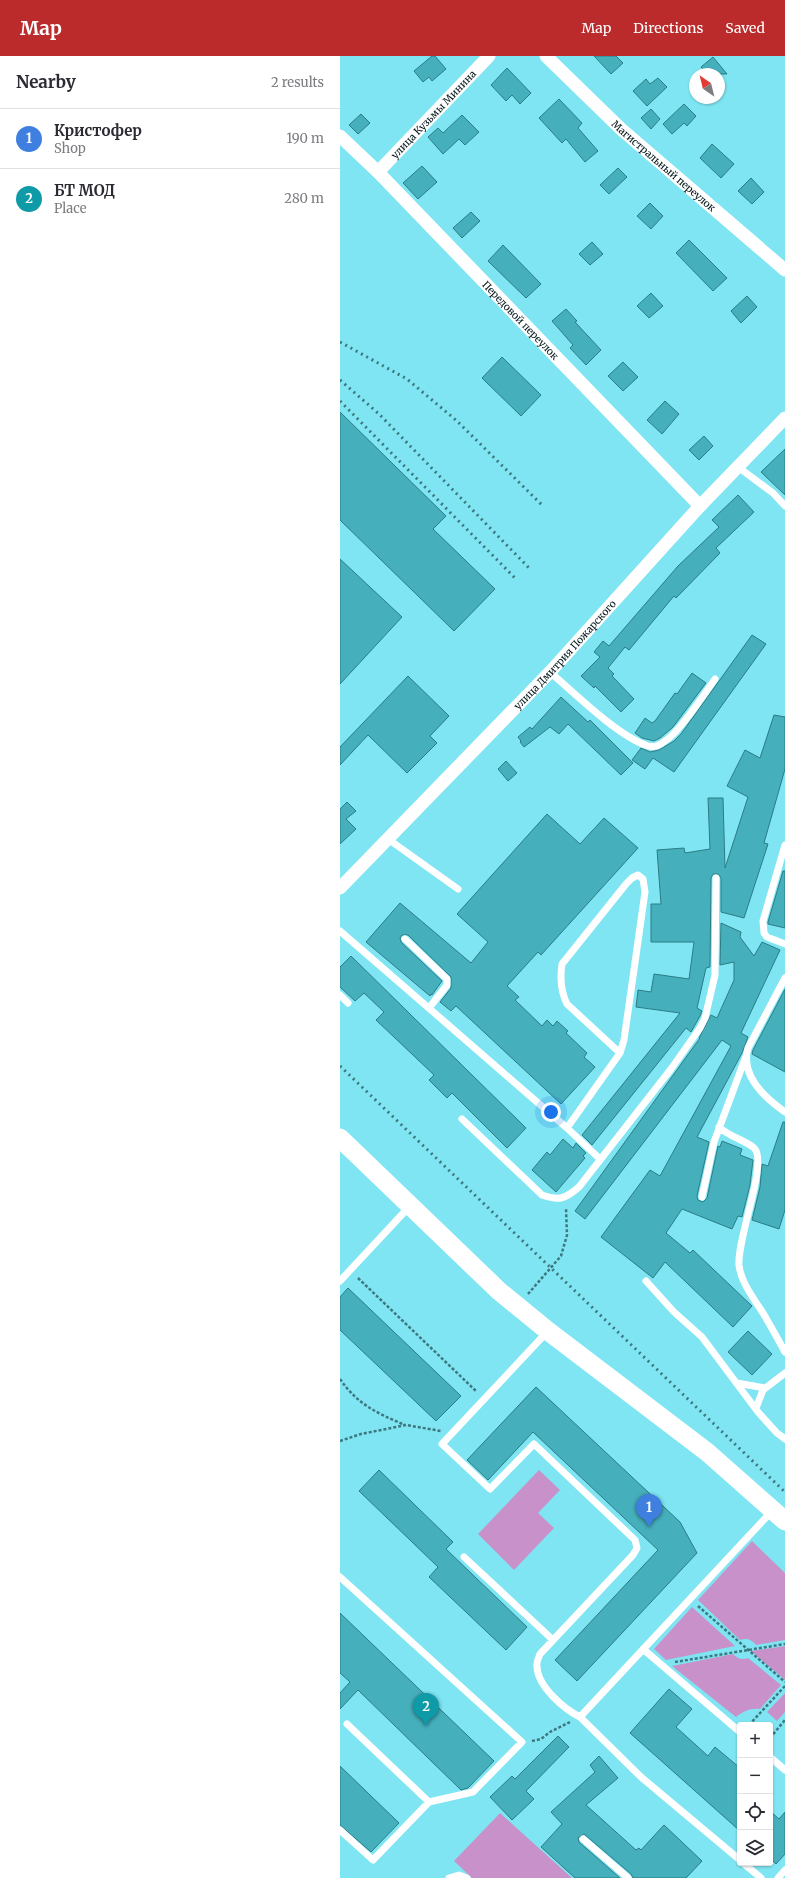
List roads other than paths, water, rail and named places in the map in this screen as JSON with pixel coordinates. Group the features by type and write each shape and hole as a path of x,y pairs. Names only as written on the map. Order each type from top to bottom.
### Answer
{"main road":[{"path":"340,1138 409,1207 499,1291 548,1331 707,1452 779,1515"}],"street":[{"name":"улица Кузьмы Минина","path":"378,172 489,56"},
{"name":"Магистральный переулок","path":"546,56 621,129 785,270"},
{"name":"Передовой переулок","path":"340,136 378,172 700,506"},
{"name":"улица Дмитрия Пожарского","path":"340,888 550,672 700,506 785,418"}],"lane":[{"path":"738,467 773,494 785,506"},
{"path":"550,672 598,713 628,735 649,746 661,744 672,736 715,679"},
{"path":"388,839 458,889"},
{"path":"785,845 763,921 763,927 767,937 785,944"},
{"path":"567,1128 620,1053 624,1040 645,892 643,878 638,875 626,884 562,964 561,971 564,998 567,1004 620,1053"},
{"path":"462,1119 542,1195 559,1199 571,1194 671,1069 700,1028 705,1018 715,975 716,878"},
{"path":"340,931 600,1158"},
{"path":"405,939 445,976 448,982 429,1008"},
{"path":"702,1197 708,1163 719,1127 748,1048 785,978"},
{"path":"340,995 348,1003"},
{"path":"746,1056 753,1079 761,1092 785,1112"},
{"path":"719,1127 730,1136 753,1148 758,1155 759,1162 756,1181 740,1244 739,1267 746,1286 785,1352"},
{"path":"340,1281 409,1207"},
{"path":"646,1281 674,1312 702,1337 756,1408 777,1433 785,1439"},
{"path":"548,1331 442,1444 490,1489 534,1444 635,1540 637,1548 633,1555 540,1654 536,1666 542,1680 558,1702 568,1710 580,1716 641,1776 737,1857"},
{"path":"756,1408 760,1396 765,1388 785,1373"},
{"path":"737,1383 765,1388"},
{"path":"580,1716 690,1599 779,1515"},
{"path":"464,1557 553,1640"},
{"path":"340,1577 522,1742 473,1792 429,1802 373,1860 340,1830"},
{"path":"643,1649 737,1729"},
{"path":"347,1724 429,1802"},
{"path":"771,1758 785,1770"},
{"path":"583,1839 628,1878"},
{"path":"747,1866 761,1878"},
{"path":"778,1878 785,1870"},
{"path":"449,1878 459,1875 467,1878"}],"railway":[{"path":"340,342 407,379 457,421 543,506"},
{"path":"340,380 379,414 531,570"},
{"path":"340,401 515,578"},
{"path":"340,1066 785,1492"}],"place":[{"name":"Кристофер","path":"649,1527"},
{"name":"БТ МОД","path":"426,1726"}]}
